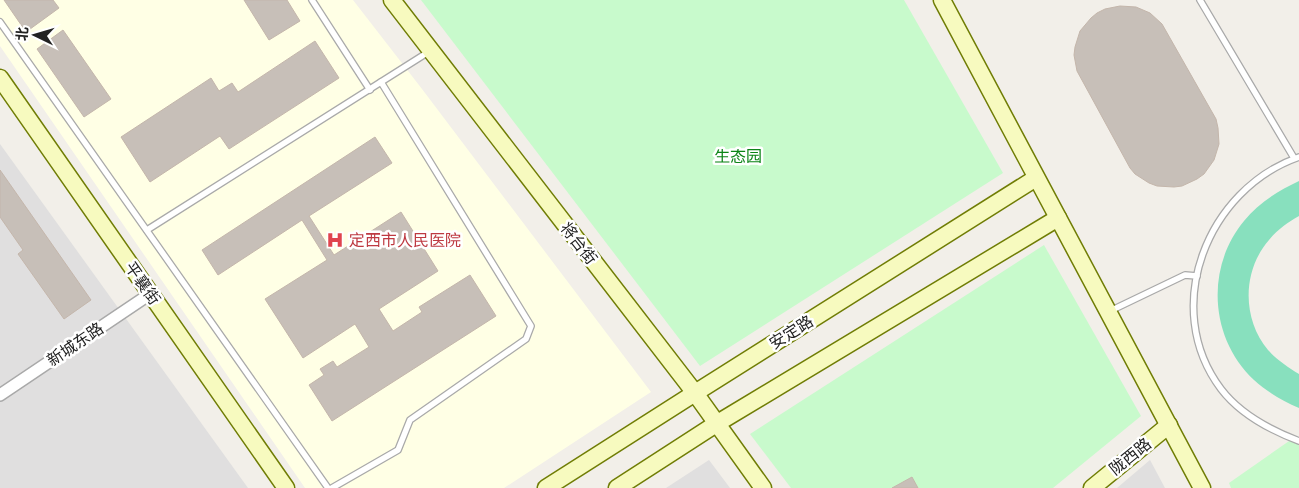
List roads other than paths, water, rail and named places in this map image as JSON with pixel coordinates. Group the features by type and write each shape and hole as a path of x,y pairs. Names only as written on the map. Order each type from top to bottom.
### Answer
{"street":[{"name":"将台街","path":"392,0 695,393 763,488"},
{"path":"942,0 1202,488"},
{"name":"平襄街","path":"0,78 286,488"},
{"name":"安定路","path":"546,488 1036,178"},
{"path":"617,488 716,424 1058,218"},
{"name":"新城东路","path":"0,395 150,294"},
{"name":"陇西路","path":"1092,488 1169,425"}],"lane":[{"path":"312,0 370,90"},
{"path":"1200,0 1297,158 1286,161 1259,177 1236,197 1218,221 1208,240 1197,276 1194,302 1195,328 1202,353 1214,379 1222,390 1242,410 1274,430 1299,441"},
{"path":"0,22 328,488"},
{"path":"147,230 431,51"},
{"path":"332,488 398,450 410,420 526,339 531,326 381,82"},
{"path":"1108,312 1186,276 1197,276"}],"place":[{"name":"定西市人民医院","path":"335,240"}],"park label":[{"name":"生态园","path":"738,156"}]}
